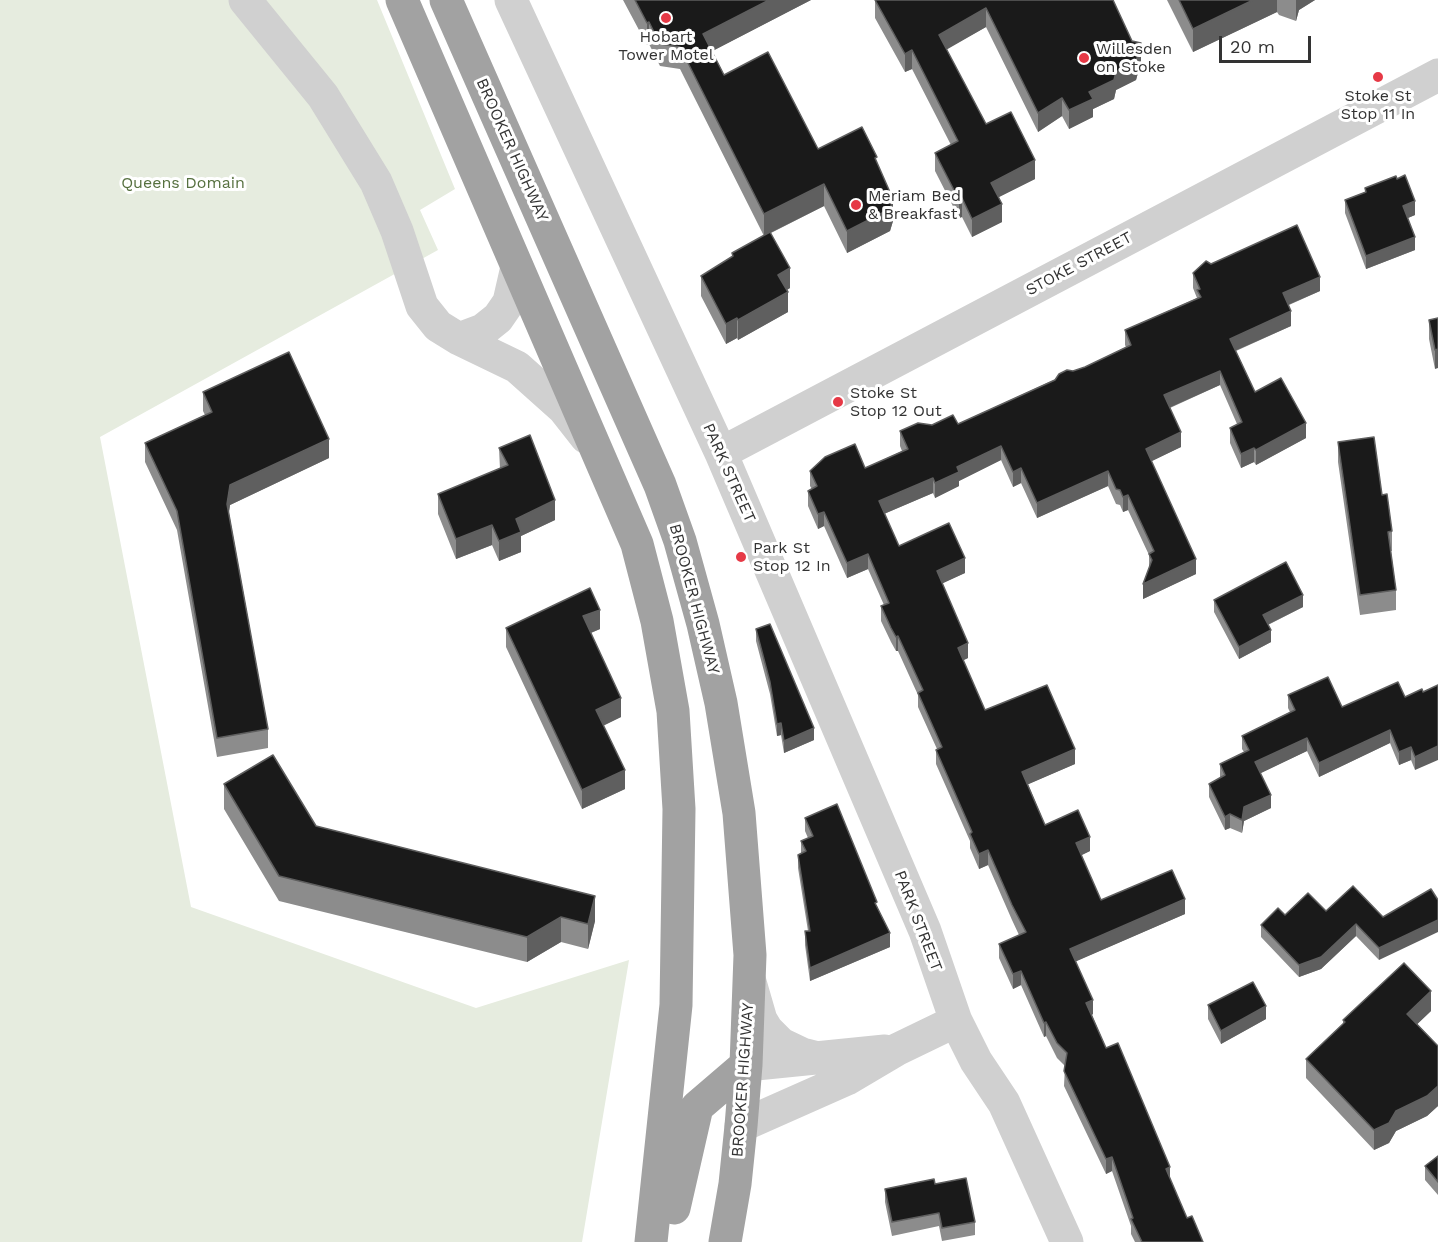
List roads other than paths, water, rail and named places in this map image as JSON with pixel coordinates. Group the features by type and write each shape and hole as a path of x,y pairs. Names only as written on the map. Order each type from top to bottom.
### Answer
{"highway":[{"path":"402,0 637,544 657,621 672,711 679,809 676,1005 651,1242"},
{"name":"BROOKER HIGHWAY","path":"446,0 655,474 680,541 703,624 721,703 740,813 750,955 741,1126 735,1184 725,1242"},
{"path":"666,1242 697,1107 746,1065"}],"street":[{"path":"244,0 323,96 376,182 397,231 422,306 438,326 459,339 517,367 564,409 593,445"},
{"name":"PARK STREET","path":"511,0 721,453 925,931 956,1021 976,1061 1007,1110 1066,1242"},
{"name":"STOKE STREET","path":"721,453 1438,75"},
{"path":"459,339 483,330 498,318 509,302 517,267"},
{"path":"749,981 761,1020 774,1038 802,1054 825,1058"},
{"path":"741,1126 847,1079 896,1050 956,1021"},
{"path":"746,1065 896,1050"}],"place":[{"name":"Hobart Tower Motel","path":"666,18"},
{"name":"Willesden on Stoke","path":"1084,58"},
{"name":"Stoke St Stop 11 In","path":"1378,77"},
{"name":"Meriam Bed & Breakfast","path":"856,205"},
{"name":"Stoke St Stop 12 Out","path":"838,402"},
{"name":"Park St Stop 12 In","path":"741,557"}],"park label":[{"name":"Queens Domain","path":"183,183"}]}
